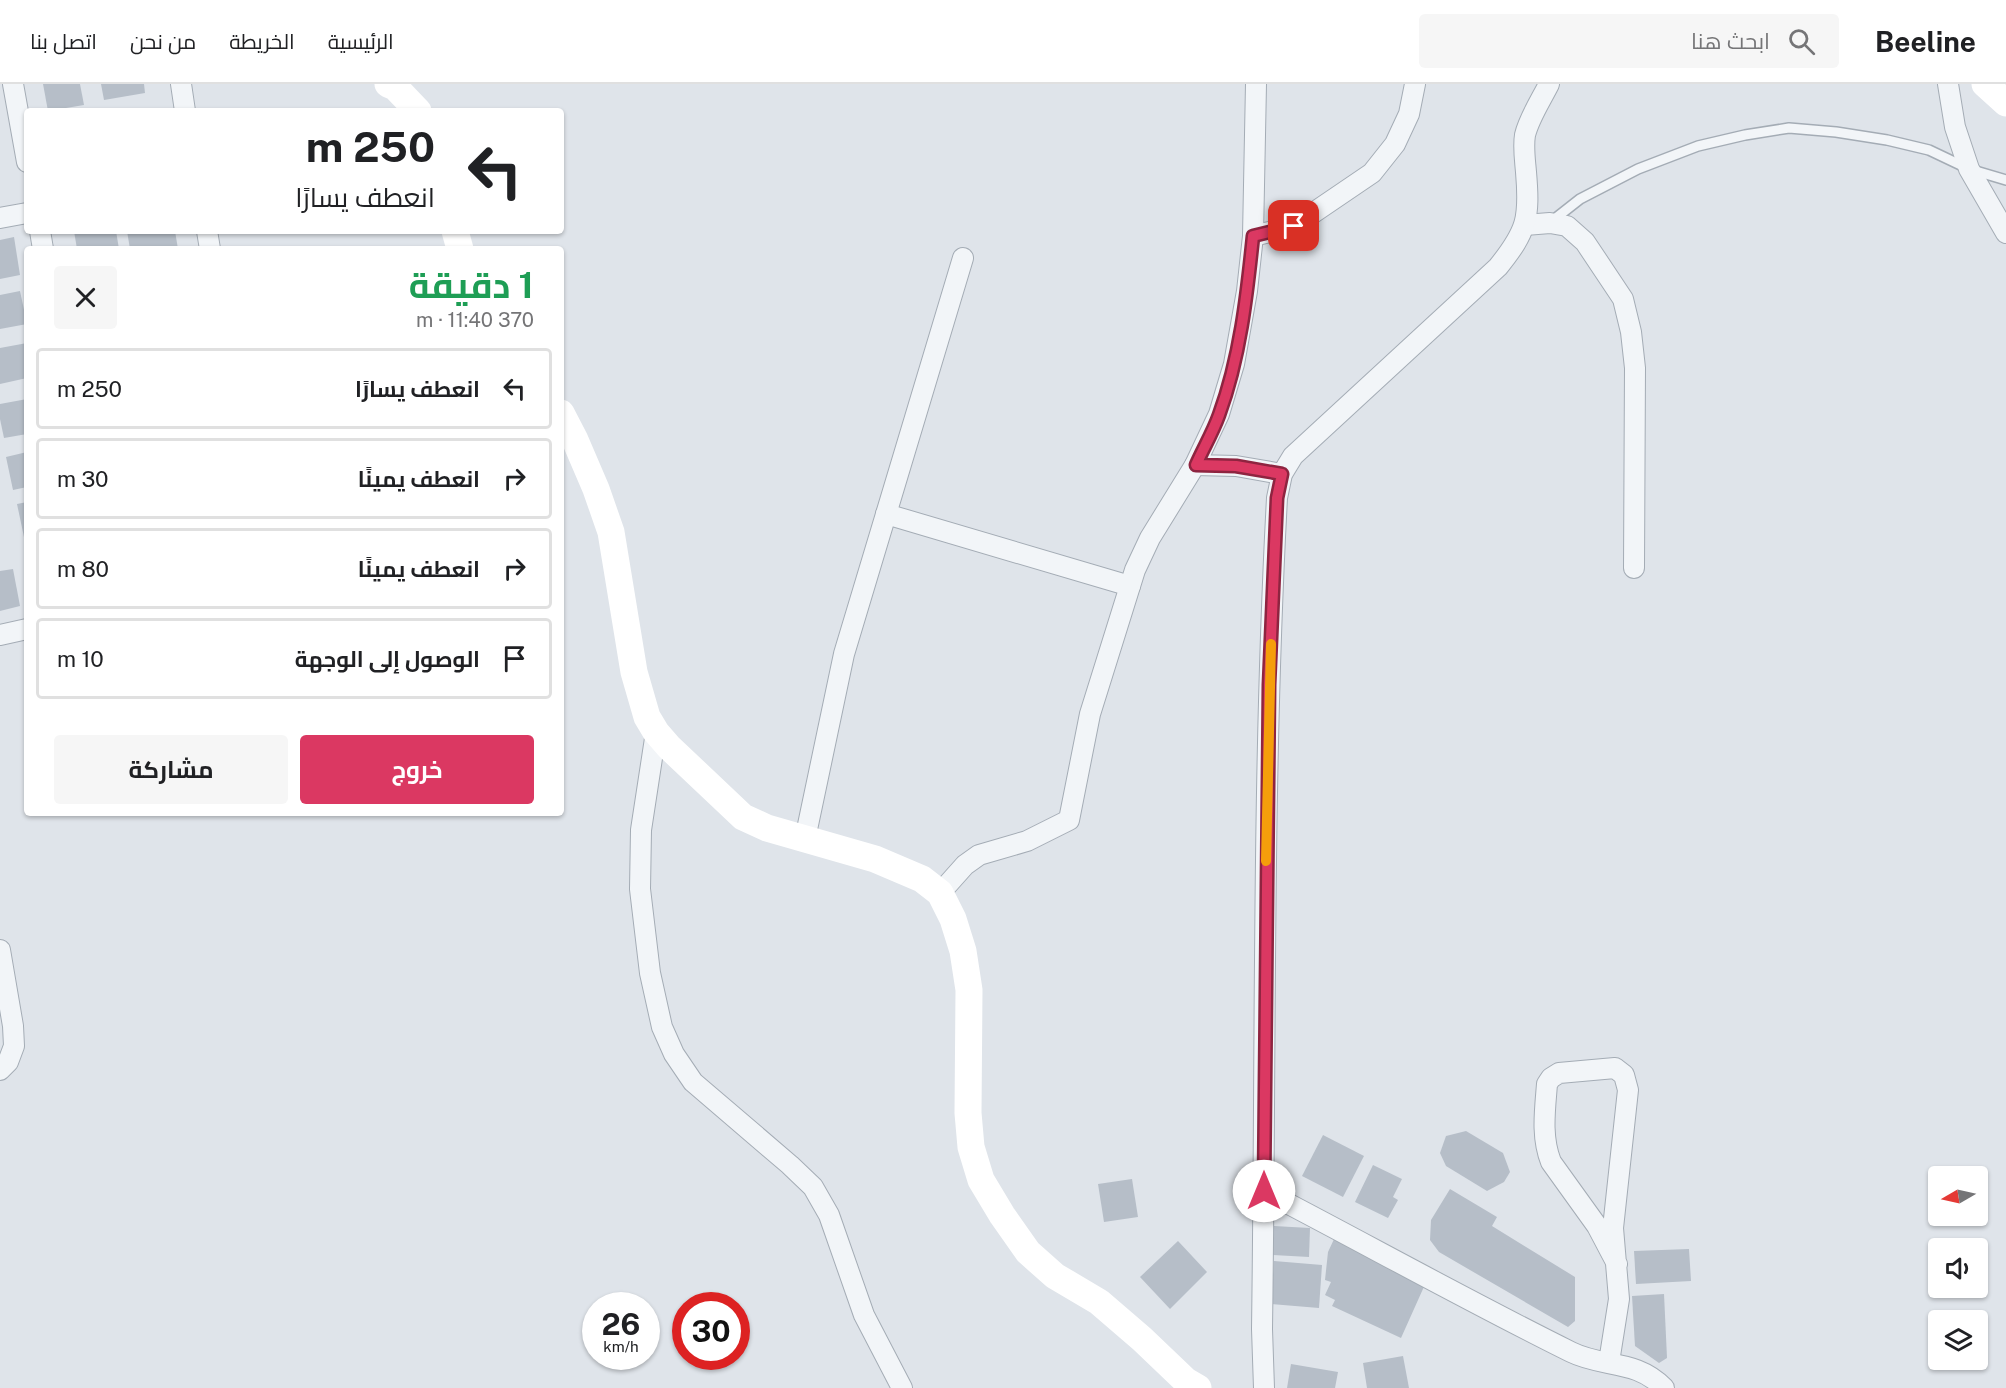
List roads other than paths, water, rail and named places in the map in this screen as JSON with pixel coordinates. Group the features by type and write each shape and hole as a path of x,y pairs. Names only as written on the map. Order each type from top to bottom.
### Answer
{"street":[{"path":"13,84 24,145"},
{"path":"181,84 185,108"},
{"path":"388,84 395,87 415,108"},
{"path":"939,893 979,855 1027,841 1069,820 1090,714 1135,570 1150,538 1196,465 1220,414 1234,364 1247,291 1253,236 1256,84"},
{"path":"1253,236 1294,226 1372,174 1400,134 1409,114 1415,84"},
{"path":"1264,1388 1269,685 1277,498 1282,474 1293,456 1498,267 1517,243 1525,225 1528,197 1524,149 1526,134 1549,84"},
{"path":"1948,84 1955,128 1970,169 2006,233"},
{"path":"1985,84 2006,103"},
{"path":"0,218 24,214"},
{"path":"1525,225 1550,223 1567,226 1585,242 1623,299 1631,332 1635,368 1634,568"},
{"path":"805,839 844,654 963,258"},
{"path":"564,420 596,489 611,532 634,672 647,717 656,732 743,817 767,828 875,859 922,879 939,893 953,920 963,951 969,990 968,1113 971,1147 981,1180 1028,1252 1055,1276 1099,1302 1191,1385"},
{"path":"1196,465 1236,466 1282,474"},
{"path":"886,514 1130,586"},
{"path":"0,635 24,630"},
{"path":"656,732 641,831 640,890 650,974 662,1027 674,1054 693,1082 813,1187 829,1215 864,1315 902,1388"},
{"path":"0,950 13,1026 14,1046 8,1062 0,1070"},
{"path":"1609,1362 1618,1299 1617,1264 1613,1228 1628,1090 1624,1075 1615,1068 1559,1073 1547,1084 1544,1131 1546,1150 1551,1162 1597,1226 1617,1264"},
{"path":"1264,1191 1575,1354 1635,1369 1657,1381 1664,1388"}],"lane":[{"path":"1550,223 1580,199 1638,169 1698,146 1790,128 1887,140 1929,150 1970,169 2006,180"}]}
